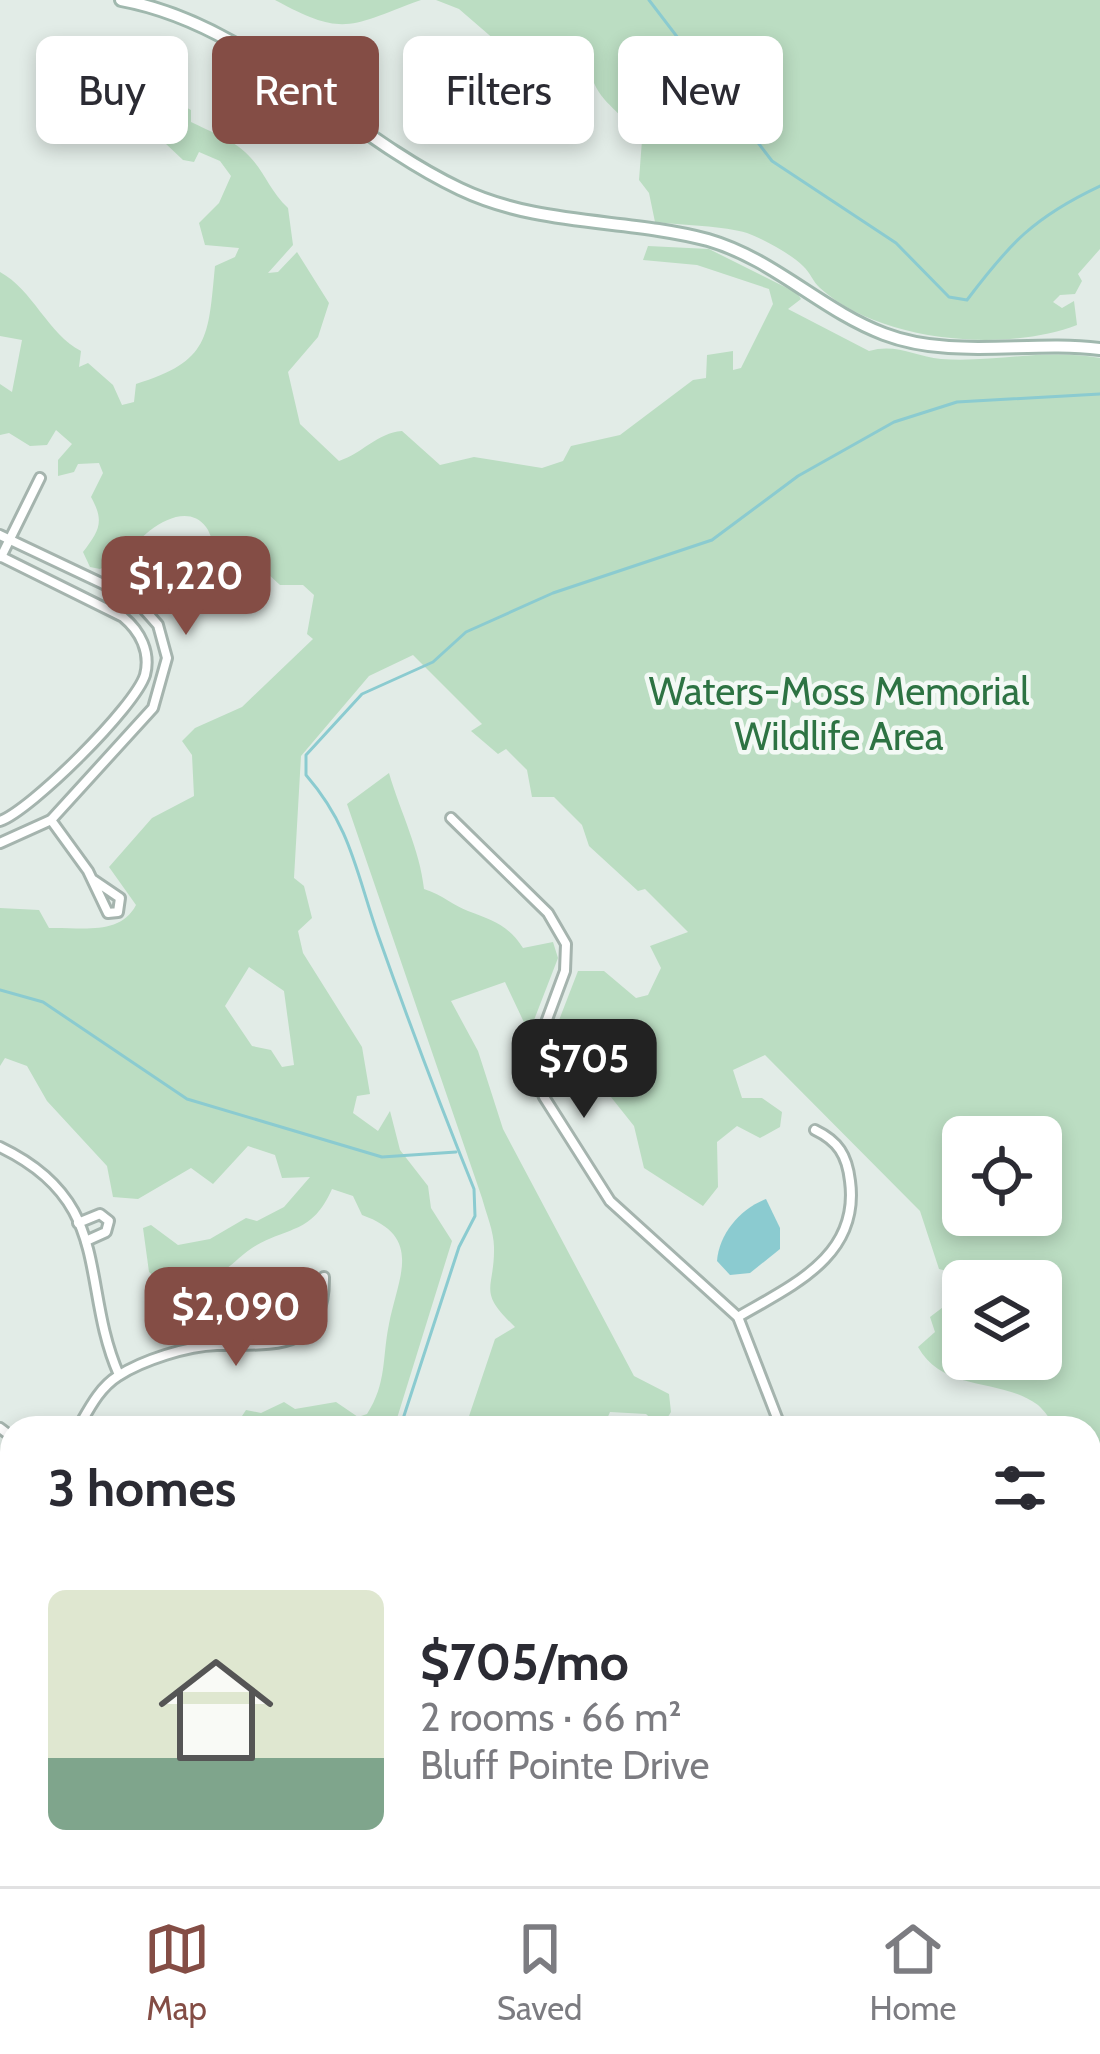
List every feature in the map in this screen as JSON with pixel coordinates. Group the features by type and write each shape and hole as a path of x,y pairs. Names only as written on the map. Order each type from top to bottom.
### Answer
{"main road":[{"path":"121,0 223,38 453,186 496,205 540,218 715,242 766,265 863,325 913,343 1100,349"}],"street":[{"path":"0,821 24,809 128,703 144,677 147,661 136,628 123,617 1,556 40,478"},
{"path":"0,535 135,598 165,642 167,671 152,708 51,820 0,843"},
{"path":"40,793 57,808"},
{"path":"451,818 539,904 566,944 565,971 535,1052 534,1073 544,1097 610,1201 738,1317 776,1416"},
{"path":"51,820 92,878 108,914 118,912 120,898 92,878"},
{"path":"738,1317 813,1274 845,1229 851,1202 847,1164 835,1139 815,1130"},
{"path":"0,1147 49,1179 79,1223 101,1292 107,1342 119,1375"},
{"path":"79,1223 100,1214 109,1221 106,1232 86,1241"},
{"path":"85,1416 100,1392 119,1375 193,1349 259,1348 287,1342 320,1311 324,1277"}],"green space":[{"path":"275,0 421,0 362,21 333,24"},
{"path":"436,0 1100,0 1100,249 1078,274 1082,281 1075,294 1060,295 1053,302 1062,308 1074,301 1077,325 1015,339 980,340 908,331 845,306 820,288 798,261 754,236 655,222 649,193 639,180 642,144 783,144 783,36 618,36 618,113 594,83 594,36 490,36 459,9"},
{"name":"Waters-Moss Memorial Wildlife Area","path":"188,108 191,122 212,132 212,144 234,144 245,152 288,208 293,245 268,273 278,272 297,252 329,303 318,337 288,372 300,424 339,461 385,435 402,431 440,465 474,457 542,468 563,461 571,446 620,435 693,380 706,378 707,355 733,351 733,370 741,368 773,304 769,289 697,265 643,260 648,246 709,249 797,293 801,299 788,309 869,351 896,349 961,360 1058,354 1100,358 1100,1416 1047,1416 1023,1396 965,1380 1062,1380 1062,1260 942,1260 939,1269 920,1211 765,1055 733,1070 742,1098 762,1098 782,1112 780,1127 760,1138 737,1126 717,1142 718,1187 703,1206 644,1168 634,1126 556,1028 578,971 604,971 636,998 648,995 661,968 650,946 688,932 645,889 638,891 589,846 582,825 554,797 532,797 527,770 506,749 498,754 471,731 482,724 413,655 369,676 301,756 294,878 304,886 312,918 298,931 303,953 362,1047 370,1094 357,1096 353,1113 378,1131 390,1111 400,1150 428,1186 431,1208 452,1241 398,1416 361,1416 367,1414 381,1381 402,1260 394,1235 362,1215 353,1196 332,1189 307,1222 252,1248 220,1272 205,1277 194,1271 160,1281 149,1272 143,1228 151,1225 178,1245 210,1239 246,1218 257,1221 284,1207 310,1177 282,1178 275,1155 248,1146 213,1184 191,1168 138,1199 113,1197 107,1166 47,1101 27,1066 5,1058 0,1066 0,908 39,910 49,928 98,928 129,915 136,905 109,867 152,818 194,796 192,755 182,741 195,728 242,707 313,639 307,634 314,595 303,585 280,585 253,560 216,554 208,530 186,516 162,522 127,557 100,569 90,567 83,552 98,526 91,497 103,473 99,463 78,464 74,472 58,476 58,460 72,444 56,430 47,445 30,446 9,433 0,435 0,384 12,392 22,340 0,336 0,272 81,351 79,367 88,363 113,385 122,405 134,402 136,384 179,366 201,343 215,266 235,257 239,248 205,245 199,223 219,203 231,176 220,161 199,152 194,162 183,160 166,144 188,144","holes":["249,967 284,991 294,1065 282,1067 271,1050 252,1046 225,1006"]},
{"path":"389,773 424,889 498,924 523,948 553,942 558,958 529,1033 505,982 451,1001 478,1051 503,1129 634,1376 669,1394 668,1416 610,1412 608,1416 469,1416 495,1339 515,1327 491,1297 494,1247 490,1223 347,804"},
{"path":"942,1308 942,1372 918,1347 935,1332 930,1317"},
{"path":"284,1402 295,1409 336,1402 357,1416 242,1416 246,1410 261,1413"}],"water":[{"path":"766,1199 780,1228 780,1249 750,1273 730,1275 717,1261 722,1241 740,1216"}],"waterway":[{"path":"649,0 772,161 896,243 949,297 967,300 1025,233 1100,186"},
{"path":"404,1416 459,1247 475,1216 474,1189 401,999 351,851 333,813 306,775 306,755 362,694 433,662 466,632 553,593 712,540 798,476 894,422 957,402 1100,394"},
{"path":"0,990 43,1002 187,1099 382,1157 456,1152"}]}
